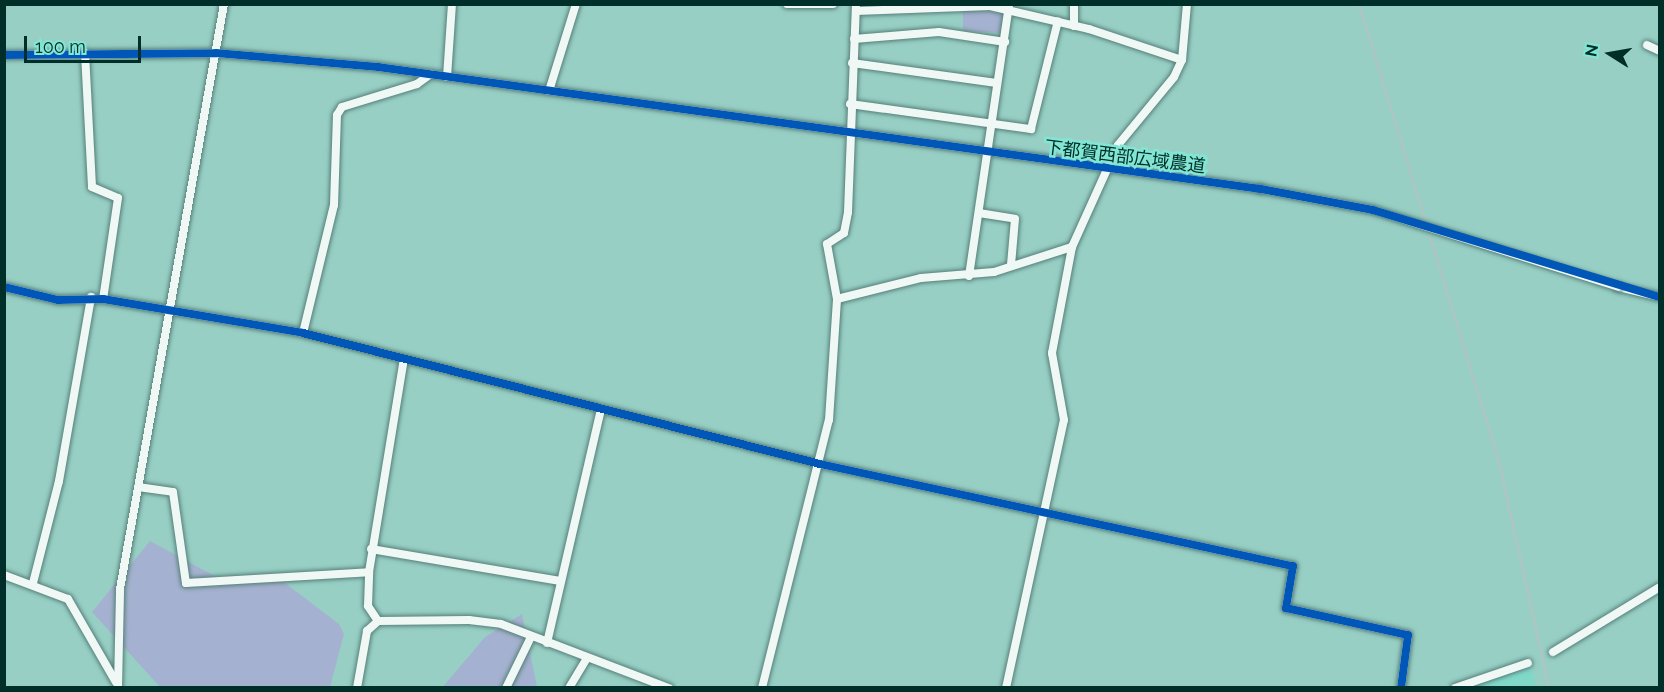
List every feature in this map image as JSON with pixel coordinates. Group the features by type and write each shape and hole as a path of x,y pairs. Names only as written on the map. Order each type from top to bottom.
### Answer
{"street":[{"path":"117,685 120,589 224,4"},
{"path":"447,77 452,4"},
{"path":"549,91 576,4"},
{"path":"787,4 833,4"},
{"path":"1074,4 1074,26"},
{"path":"1006,687 1047,510 1064,420 1053,340 1072,248 1105,169 1182,60 1187,4"},
{"path":"762,687 820,464 829,420 837,299 827,244 844,232 856,8 967,5 1009,7 1182,60"},
{"path":"969,276 1009,7"},
{"path":"850,104 1031,129 1058,21"},
{"path":"854,39 939,32 1005,42"},
{"path":"1647,45 1659,51"},
{"name":"下都賀西部広域農道","path":"4,55 216,52 431,74 986,153 1261,189 1365,208 1618,287 1659,297"},
{"path":"85,53 92,188 118,198 103,299"},
{"path":"852,63 997,83"},
{"path":"303,333 334,205 337,115 342,107 417,84 431,74"},
{"path":"979,213 1015,219 1011,265"},
{"path":"837,299 921,278 969,276 1072,248"},
{"path":"4,287 58,300 91,297 303,333 820,464 1047,510 1293,566 1286,608 1408,635 1401,687"},
{"path":"33,583 59,481 91,297"},
{"path":"378,621 368,606 371,549 404,358"},
{"path":"547,643 601,410"},
{"path":"138,487 173,492 186,583 369,572"},
{"path":"371,549 560,581"},
{"path":"4,575 33,583 68,599 80,612 95,652 117,685"},
{"path":"1553,652 1659,587"},
{"path":"357,687 368,631 378,621 469,620 531,637 586,660 669,687"},
{"path":"506,687 531,637"},
{"path":"569,687 586,660"},
{"path":"1455,687 1528,663"}],"shaded area":[{"path":"963,10 1002,12 1002,33 963,31"},
{"path":"150,541 220,579 281,580 339,624 344,634 330,687 160,687 92,612"},
{"path":"522,614 537,687 442,688 485,637"},
{"path":"1532,668 1536,687 1462,688 1503,675"}],"railway":[{"path":"1359,4 1499,462 1549,688"}],"cycle path":[{"path":"4,55 216,53 378,67 1261,189 1373,210 1660,297"},
{"path":"4,287 58,300 103,299 303,333 820,464 1293,566 1286,608 1408,635 1401,688"}]}
